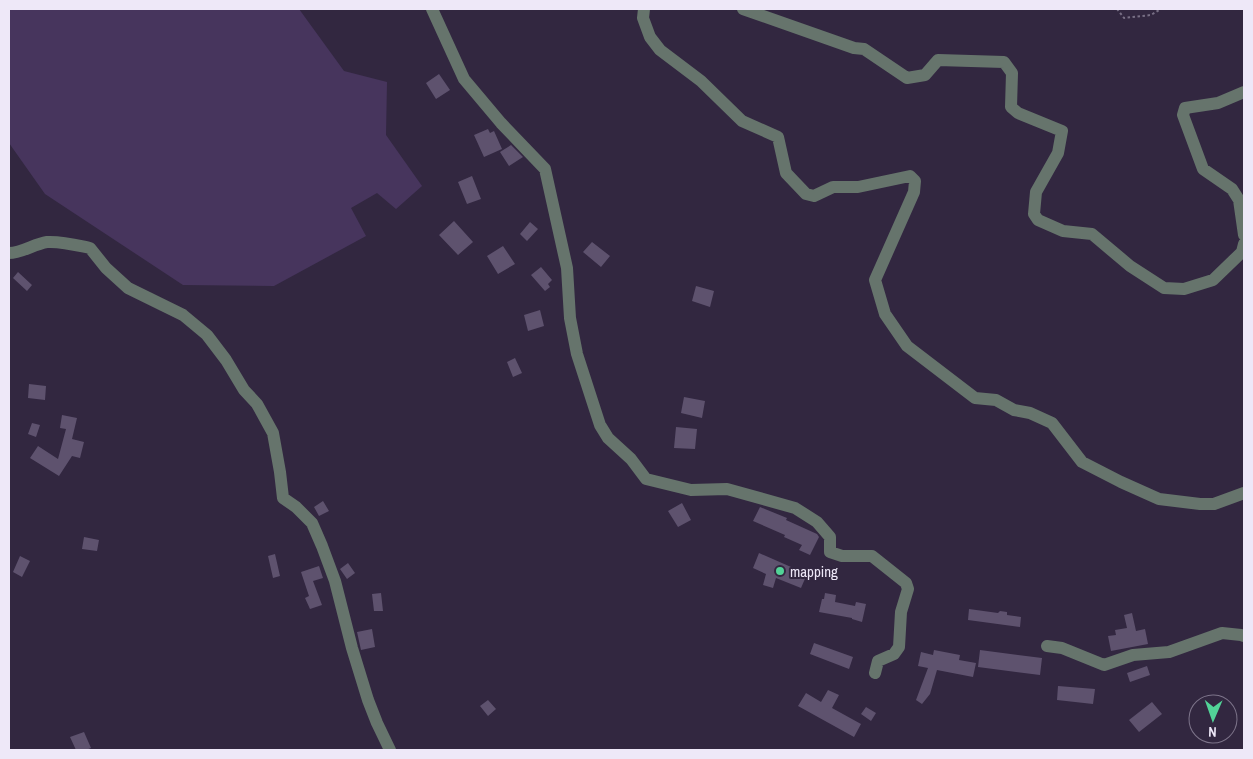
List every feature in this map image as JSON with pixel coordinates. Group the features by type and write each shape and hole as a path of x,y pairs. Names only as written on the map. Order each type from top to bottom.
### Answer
{"street":[{"path":"432,9 464,79 501,124 544,168 567,268 570,318 577,354 600,425 608,438 631,459 646,479 691,490 727,489 795,508 817,522 830,537 830,552 842,556 872,556 906,583 908,590 901,612 899,647 894,654 878,661 875,673"},
{"path":"644,9 643,18 650,37 660,50 701,81 742,121 778,137 786,173 806,194 814,196 833,186 858,187 910,176 915,182 914,192 875,280 885,314 907,346 975,398 996,400 1014,410 1030,413 1052,423 1082,462 1159,499 1214,504 1244,493"},
{"path":"744,9 854,48 864,49 907,78 925,75 938,60 1004,62 1012,73 1011,107 1018,113 1062,131 1058,152 1036,192 1034,214 1038,220 1063,231 1092,234 1130,266 1164,288 1184,289 1213,280 1242,252 1244,244"},
{"path":"1244,92 1218,103 1186,108 1183,115 1202,169 1232,189 1239,200 1244,235"},
{"path":"9,253 15,253 46,242 62,242 90,248 106,268 128,288 182,315 207,335 226,360 244,390 257,404 273,434 283,498 296,507 312,523 322,546 335,580 352,648 368,700 390,750"},
{"path":"1047,646 1062,648 1104,665 1133,654 1169,652 1222,633 1244,636"}],"path":[{"path":"1117,9 1124,18 1151,14 1161,9"}],"shaded area":[{"path":"9,9 299,9 344,71 387,82 386,135 422,186 396,209 377,193 351,208 366,236 274,286 183,285 45,194 9,143"}],"building":[{"path":"439,74 450,90 436,99 426,83"},
{"path":"488,129 490,133 494,131 502,149 484,157 474,135"},
{"path":"511,145 523,157 509,166 500,152"},
{"path":"472,176 481,199 467,204 458,182"},
{"path":"454,221 473,242 458,255 439,235"},
{"path":"530,222 538,229 527,241 520,234"},
{"path":"592,242 610,256 601,267 583,252"},
{"path":"503,246 515,264 498,274 487,256"},
{"path":"541,267 552,280 548,284 550,287 545,291 531,275"},
{"path":"18,272 32,285 27,291 13,278"},
{"path":"696,286 714,291 710,307 692,301"},
{"path":"540,310 544,326 528,331 524,315"},
{"path":"515,358 522,373 513,377 507,362"},
{"path":"29,384 46,386 45,400 28,398"},
{"path":"684,397 705,401 702,418 681,413"},
{"path":"62,415 77,418 72,439 84,442 80,458 72,456 59,476 30,458 38,446 58,459 66,429 60,428"},
{"path":"32,423 40,425 36,437 28,434"},
{"path":"676,427 697,429 695,449 674,448"},
{"path":"323,501 329,511 319,516 314,507"},
{"path":"682,503 691,520 678,527 668,511"},
{"path":"760,507 787,518 786,520 817,534 819,537 810,555 799,550 802,545 784,537 785,535 753,521"},
{"path":"84,537 99,540 97,551 82,549"},
{"name":"mapping","path":"759,553 807,574 801,588 776,578 773,588 763,585 766,574 753,568"},
{"path":"275,554 280,576 273,578 268,556"},
{"path":"20,556 30,561 22,577 13,572"},
{"path":"348,563 355,573 347,579 340,569"},
{"path":"319,566 323,578 313,581 322,605 310,609 305,598 309,596 301,572"},
{"path":"381,593 383,611 374,611 372,594"},
{"path":"825,593 836,595 835,602 855,606 856,602 866,604 862,622 852,618 819,612"},
{"path":"969,609 998,613 1000,611 1007,612 1007,615 1021,617 1020,627 968,620"},
{"path":"1132,613 1136,631 1145,629 1148,644 1111,651 1108,636 1116,635 1115,630 1127,628 1124,615"},
{"path":"372,629 375,647 361,650 357,632"},
{"path":"814,643 853,657 849,669 810,654"},
{"path":"934,650 960,655 959,660 976,663 973,677 937,670 930,694 922,704 916,700 928,668 918,666 921,652 933,655"},
{"path":"980,650 1042,658 1040,675 978,667"},
{"path":"1147,666 1150,675 1130,682 1127,673"},
{"path":"1058,686 1095,689 1093,704 1057,700"},
{"path":"828,690 839,695 832,708 861,724 854,737 798,706 806,693 821,702"},
{"path":"488,700 496,709 488,716 480,706"},
{"path":"1152,702 1162,714 1139,732 1129,720"},
{"path":"866,707 876,713 871,721 861,714"},
{"path":"84,732 91,748 76,750 70,737"}],"place":[{"name":"mapping","path":"780,571"}]}
